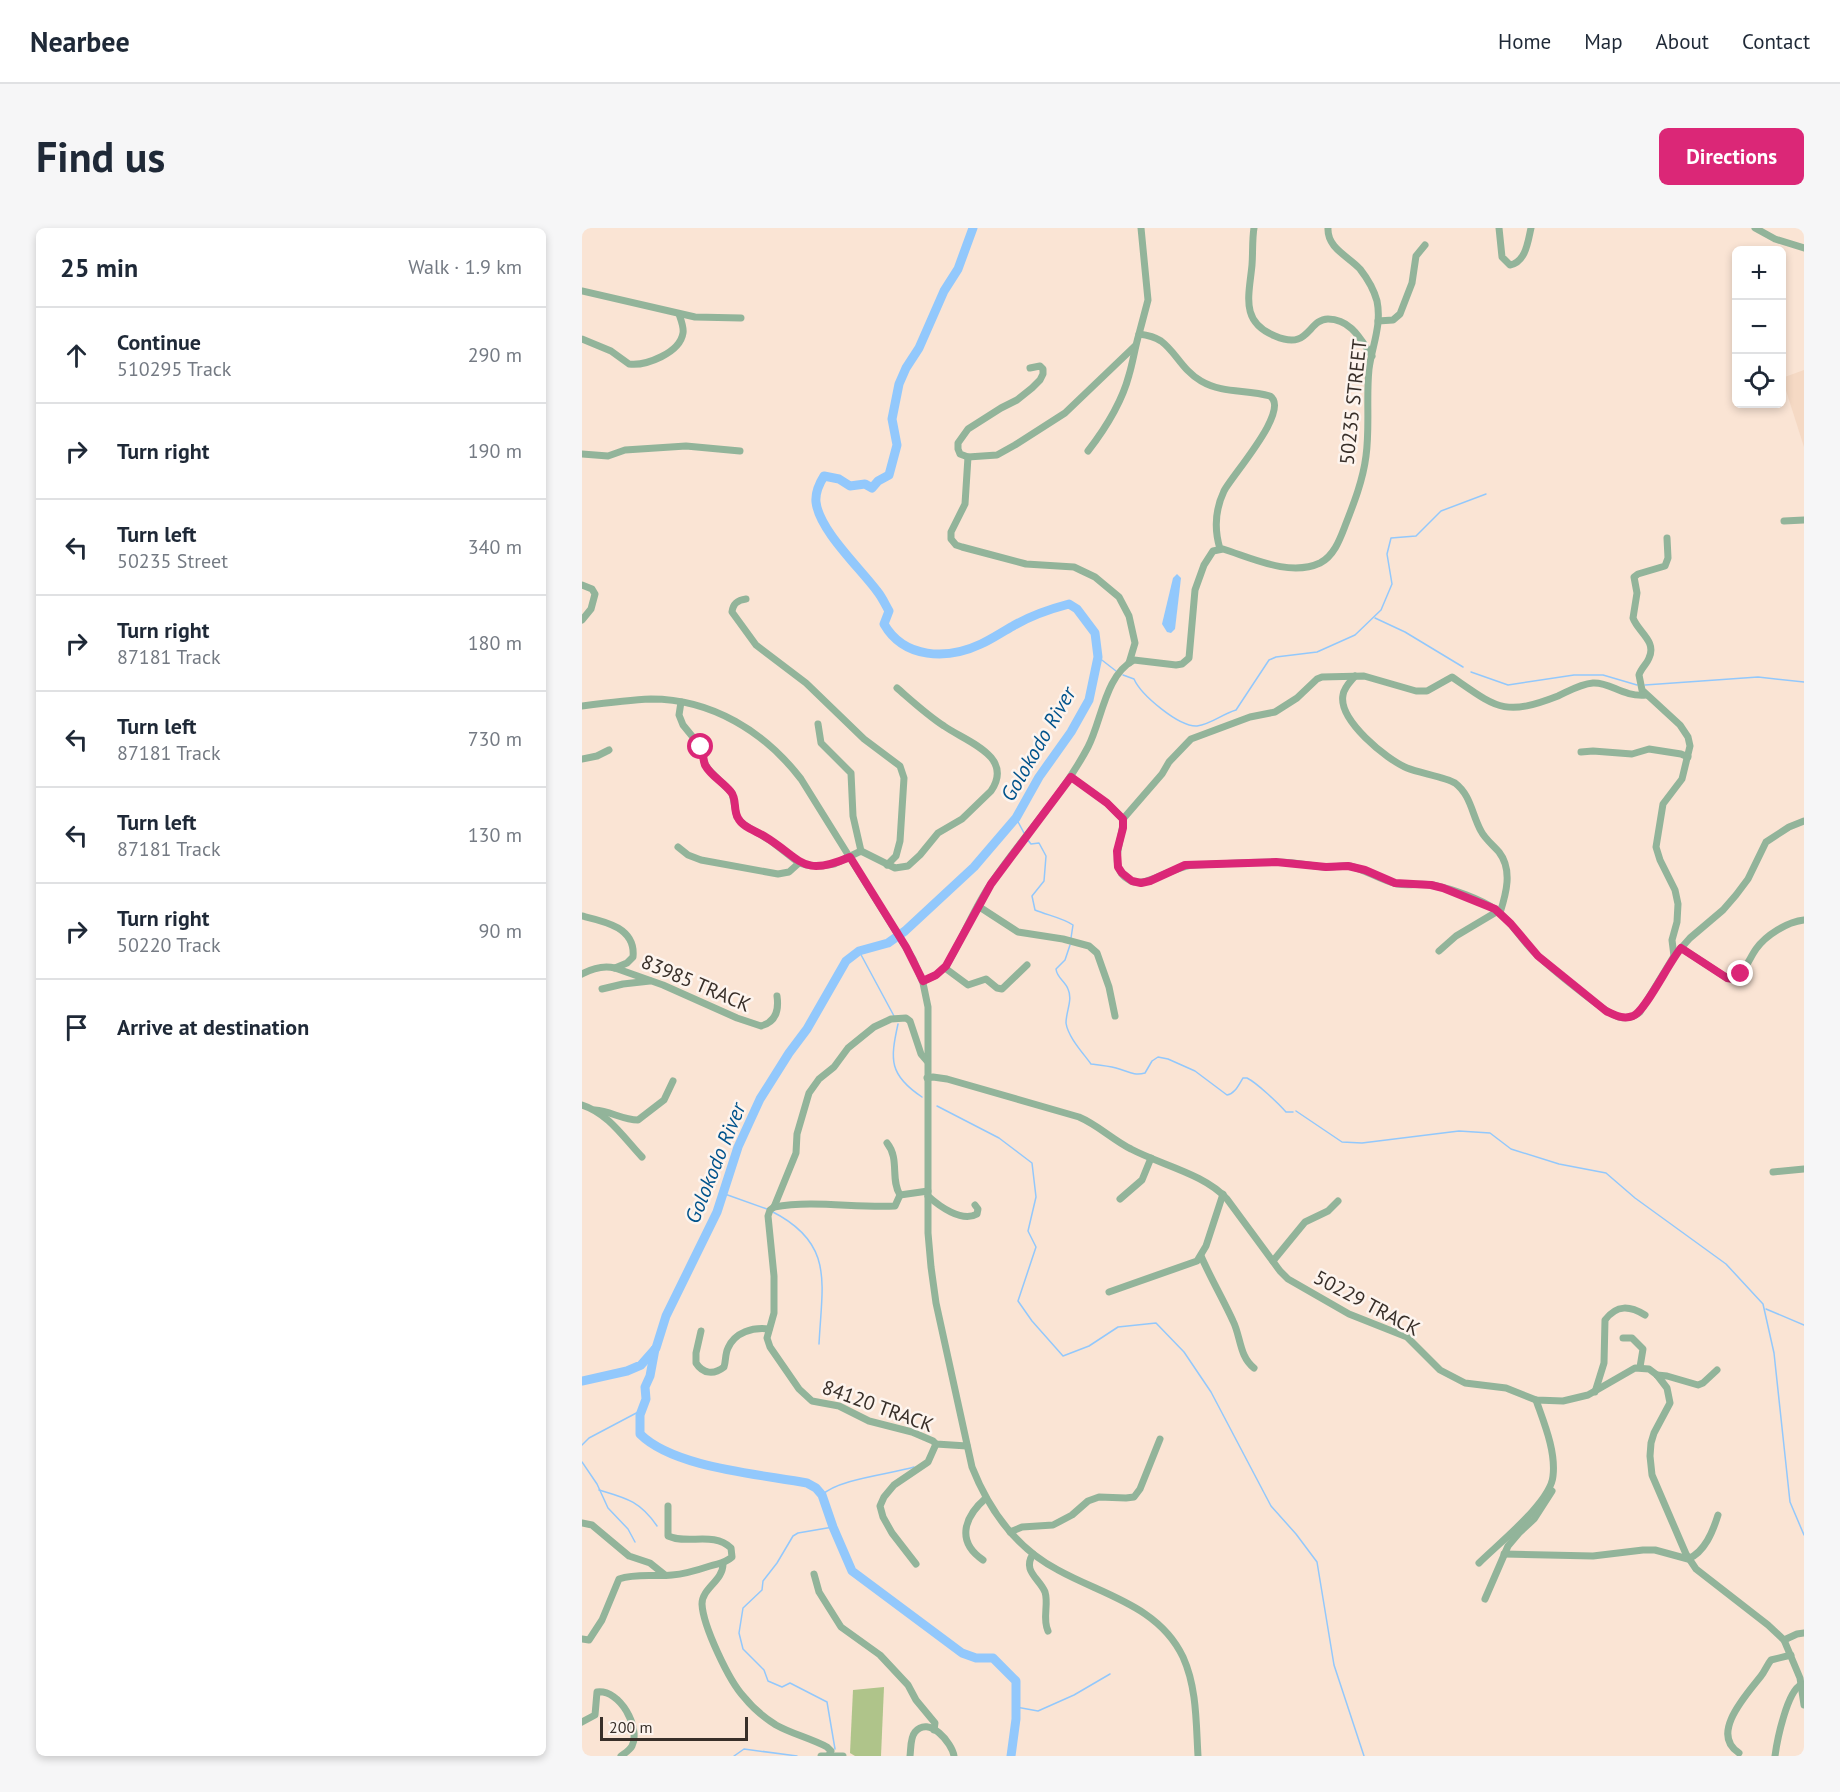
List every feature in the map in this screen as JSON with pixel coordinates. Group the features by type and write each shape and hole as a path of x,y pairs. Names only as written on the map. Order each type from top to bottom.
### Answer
{"street":[{"path":"1088,451 1099,436 1129,378 1148,300 1141,228"},
{"path":"1254,228 1248,303 1256,325 1272,335 1290,340 1305,335 1323,320 1336,320 1351,327 1372,356"},
{"name":"50235 STREET","path":"1220,549 1292,568 1309,566 1321,562 1330,555 1336,547 1350,512 1364,467 1368,428 1368,388 1378,321 1377,301 1372,287 1361,270 1331,243 1327,235 1328,228"},
{"path":"1499,228 1502,257 1510,265 1518,262 1525,251 1531,228"},
{"path":"1755,228 1804,248"},
{"path":"1378,321 1393,320 1400,314 1412,283 1416,256 1419,249 1425,245"},
{"path":"582,291 679,314 741,318"},
{"path":"582,339 611,351 629,364 642,362 664,355 677,345 683,333 679,314"},
{"path":"923,981 945,968 991,884 1071,777 1089,745 1117,676 1134,660 1176,666 1186,662 1191,653 1195,590 1209,556 1213,551 1220,549 1215,531 1220,501 1230,481 1254,450 1275,408 1275,401 1264,394 1226,391 1202,382 1182,366 1159,340 1139,334"},
{"path":"1030,368 1040,366 1043,369 1040,380 1017,400 981,421 962,436 958,442 960,454 968,457 1001,453 1065,413 1135,346"},
{"path":"582,454 608,456 625,450 686,446 740,451"},
{"path":"968,457 964,504 951,532 951,539 956,545 1010,560 1026,564 1074,567 1095,577 1119,597 1129,616 1136,643 1129,663"},
{"path":"1784,521 1804,520"},
{"path":"1667,538 1668,558 1665,566 1638,574 1634,579 1637,593 1633,618 1648,639 1652,649 1639,675 1640,685 1646,695 1680,724 1689,741 1688,757 1682,779 1663,804 1656,847 1675,890 1678,904 1677,922 1672,940 1674,956"},
{"path":"582,585 592,589 595,594 591,609 582,620"},
{"path":"746,599 736,602 732,612 756,645 806,683 864,739 900,766 904,778 900,841 896,856 887,865"},
{"path":"1646,695 1625,694 1594,682 1527,707 1503,707 1491,703 1452,677 1427,691 1404,689 1376,679 1355,676 1317,679 1297,698 1275,712 1250,717 1191,739 1168,762 1162,774 1123,819 1117,851 1118,867 1132,881 1141,883 1185,865 1276,862 1326,867 1348,866 1365,870 1395,883 1431,885 1455,891 1490,906 1499,913 1538,956 1606,1011 1619,1017 1631,1017 1640,1012 1674,956 1736,895 1748,879 1766,842 1789,827 1804,821"},
{"path":"1355,676 1346,687 1342,698 1349,717 1362,734 1401,765 1433,777 1448,779 1462,791 1471,806 1482,834 1504,859 1507,882 1499,913 1456,936 1438,951"},
{"path":"861,851 887,865 900,868 908,866 938,833 962,819 994,786 997,772 992,758 976,744 944,726 897,688"},
{"path":"582,706 651,699 681,702 725,716 746,726 776,750 801,779 906,947 923,981 927,1007 929,1250 933,1287 967,1446 976,1476 986,1497 1010,1532 1033,1554 1058,1571 1132,1605 1168,1634 1182,1656 1191,1679 1198,1756"},
{"path":"681,702 681,720 701,747 704,762 709,770 732,793 739,820 799,863 826,866 861,851"},
{"path":"818,724 821,743 851,773 852,807 861,851"},
{"path":"1581,752 1632,754 1649,748 1681,753 1688,757"},
{"path":"582,759 597,756 609,750"},
{"path":"1071,777 1107,803 1123,819"},
{"path":"678,848 701,860 778,874 789,872 799,863"},
{"path":"978,906 1018,932 1063,939 1089,946 1097,953 1109,987 1114,1016"},
{"path":"582,915 605,921 626,934 631,944 633,957 627,963 615,968"},
{"path":"1681,948 1727,978 1733,979 1741,974 1761,942 1788,924 1804,920"},
{"path":"945,968 965,984 972,985 986,979 997,988 1002,989 1027,965"},
{"name":"83985 TRACK","path":"582,974 593,968 609,966 653,981 746,1022 761,1026 770,1022 777,1013 777,996"},
{"path":"602,989 622,984 653,981"},
{"name":"84120 TRACK","path":"927,1061 921,1054 910,1021 906,1018 882,1022 848,1048 834,1067 819,1079 809,1093 797,1134 796,1154 768,1216 774,1276 774,1312 766,1340 805,1396 812,1401 839,1406 882,1426 912,1432 936,1444 967,1446"},
{"name":"50229 TRACK","path":"927,1078 947,1079 1079,1117 1098,1126 1126,1146 1206,1182 1223,1194 1288,1279 1349,1314 1407,1337 1447,1375 1465,1383 1506,1388 1536,1400 1563,1401 1577,1399 1595,1392 1629,1370 1640,1367"},
{"path":"595,1110 638,1120 661,1103 673,1081"},
{"path":"582,1105 595,1110 611,1122 642,1157"},
{"path":"774,1207 806,1203 895,1206 900,1195 896,1186 893,1153 887,1143"},
{"path":"1120,1199 1142,1180 1151,1158"},
{"path":"1773,1172 1804,1169"},
{"path":"900,1195 928,1194 944,1209 970,1217 977,1214 978,1209 975,1205"},
{"path":"1109,1292 1192,1264 1201,1256 1211,1234 1223,1194"},
{"path":"1273,1261 1305,1222 1328,1211 1338,1201"},
{"path":"1201,1256 1237,1330 1243,1354 1254,1368"},
{"path":"1595,1392 1604,1363 1605,1320 1616,1309 1623,1307 1645,1315"},
{"path":"701,1331 696,1363 705,1371 712,1372 724,1367 728,1347 740,1335 759,1327 769,1329"},
{"path":"1623,1338 1632,1338 1643,1349 1640,1367 1649,1369 1657,1375 1667,1388 1670,1403 1654,1433 1650,1456 1652,1475 1688,1559 1696,1569 1784,1640 1801,1685 1804,1705"},
{"path":"1657,1375 1698,1385 1717,1370"},
{"path":"1485,1599 1504,1554 1513,1539 1542,1509 1554,1486 1550,1443 1536,1400"},
{"path":"1010,1532 1022,1527 1053,1525 1072,1515 1088,1501 1099,1497 1134,1497 1140,1489 1160,1438"},
{"path":"916,1564 892,1533 880,1506 894,1485 928,1462 936,1444"},
{"path":"1479,1563 1535,1509 1546,1494 1553,1477"},
{"path":"983,1560 968,1545 965,1535 971,1513 986,1497"},
{"path":"582,1639 589,1640 598,1627 619,1579 632,1576 665,1575 723,1564 730,1559 733,1554 731,1548 724,1542 710,1539 676,1539 668,1536 668,1506"},
{"path":"1504,1554 1593,1556 1655,1550 1688,1559 1703,1548 1718,1515"},
{"path":"582,1523 592,1525 629,1556 650,1563 665,1575"},
{"path":"1033,1554 1029,1560 1029,1569 1041,1584 1046,1596 1045,1621 1048,1631"},
{"path":"723,1564 721,1573 703,1599 702,1606 720,1657 744,1698 773,1723 827,1747 831,1751 829,1755"},
{"path":"814,1574 819,1592 834,1618 850,1635 880,1655 908,1685 916,1700 935,1723 934,1730"},
{"path":"1784,1640 1804,1633"},
{"path":"1739,1753 1730,1746 1728,1733 1729,1724 1737,1708 1771,1660 1791,1655"},
{"path":"1774,1756 1792,1693 1797,1686 1801,1685"},
{"path":"582,1722 595,1714 597,1692 605,1692 615,1697 625,1708 634,1734 631,1747 621,1756"},
{"path":"910,1756 913,1736 922,1728 934,1730 949,1743 954,1756"},
{"path":"821,1756 843,1756"}],"shaded area":[{"path":"1804,370 1804,447 1786,391 1786,377"}],"green space":[{"path":"884,1687 881,1756 855,1756 850,1753 853,1690"}],"water":[{"path":"1177,574 1181,578 1175,629 1171,633 1167,632 1162,624 1173,578"}],"waterway":[{"name":"Golokodo River","path":"582,1381 627,1371 641,1365 656,1348 666,1316 717,1212 738,1147 760,1099 807,1029 846,961 859,951 888,943 905,931 974,867 1016,818 1039,777 1071,732 1089,700 1098,657 1095,633 1077,609 1069,604 1040,613 985,642 954,653 927,653 915,650 893,636 884,624 889,611 879,593 832,536 824,524 816,502 818,488 824,476 839,479 850,486 865,484 872,488 878,481 889,475 897,445 892,419 899,384 919,348 944,291 958,269 973,228"},
{"path":"1123,675 1134,679 1144,693 1161,709 1189,725 1202,725 1236,710 1269,660 1276,657 1317,652 1355,635 1381,610 1392,584 1387,554 1391,538 1416,536 1441,511 1486,494"},
{"path":"1375,618 1405,632 1463,667"},
{"path":"1098,657 1116,671"},
{"path":"1471,672 1508,685 1574,675 1603,675 1637,685"},
{"path":"1645,685 1758,677 1804,682"},
{"path":"1016,818 1024,833"},
{"path":"1027,839 1031,844 1039,843 1046,856 1044,881 1032,896 1035,910 1073,925 1071,938"},
{"path":"1070,945 1065,960 1056,969 1069,993 1067,1028 1076,1045 1091,1064 1141,1074 1145,1073 1152,1061 1158,1057 1168,1059 1195,1071 1227,1095 1235,1091 1243,1078 1247,1078 1286,1112 1293,1112"},
{"path":"859,951 894,1016"},
{"path":"898,1024 893,1057 895,1066 903,1081 922,1097"},
{"path":"937,1106 999,1138 1032,1163 1036,1197 1028,1231 1036,1247 1018,1301 1032,1321 1063,1356 1089,1346 1118,1327 1156,1323 1184,1352 1211,1392 1271,1506 1317,1562 1334,1665 1364,1756"},
{"path":"1296,1111 1342,1142 1362,1143 1459,1131 1490,1133 1511,1149 1559,1164 1606,1173 1635,1198 1726,1264 1763,1304 1774,1353 1790,1502 1804,1535"},
{"path":"722,1193 767,1209"},
{"path":"771,1211 792,1223 806,1237 815,1251 822,1284 819,1344"},
{"path":"1766,1309 1804,1325"},
{"path":"655,1349 650,1376 645,1387 646,1399 640,1415 640,1434 674,1455 695,1462 742,1473 807,1483 816,1488 822,1495 852,1571 962,1653 976,1658 993,1658 1016,1681 1016,1719 1011,1756"},
{"path":"582,1445 589,1438 642,1410"},
{"path":"582,1462 597,1484 608,1508 628,1529 635,1542"},
{"path":"822,1495 830,1489 852,1481 914,1467"},
{"path":"599,1490 632,1502 645,1511 657,1526"},
{"path":"833,1527 798,1533 793,1536 763,1581 762,1590 743,1608 739,1633 743,1649 764,1670 768,1681 782,1687 790,1683 827,1702 835,1749"},
{"path":"1016,1707 1038,1711 1074,1695 1110,1674"},
{"path":"734,1756 744,1749 797,1756"}],"route":[{"path":"701,747 704,762 709,770 732,793 737,817 743,824 771,841 799,863 826,866 850,857 906,947 923,981 941,972 946,966 985,893 1071,777 1107,803 1123,819 1117,851 1118,867 1126,878 1132,881 1141,883 1150,881 1185,865 1276,862 1326,867 1348,866 1365,870 1395,883 1431,885 1455,891 1495,909 1538,956 1606,1011 1619,1017 1631,1017 1640,1012 1671,960 1681,948 1727,978 1733,979 1741,974"}]}
